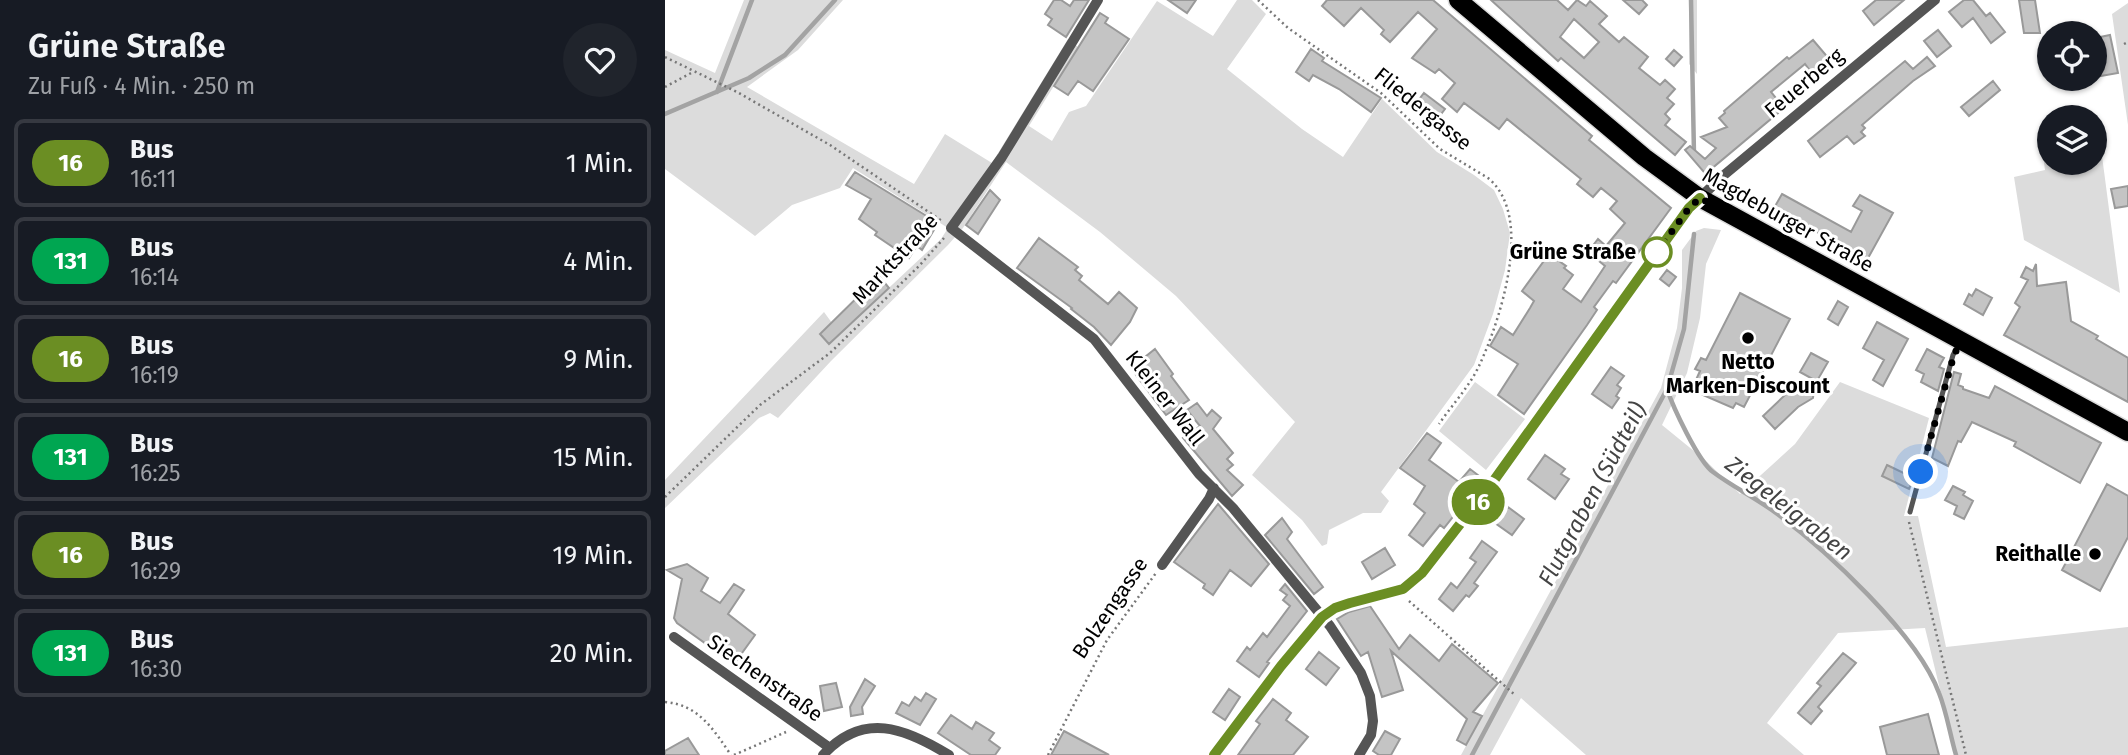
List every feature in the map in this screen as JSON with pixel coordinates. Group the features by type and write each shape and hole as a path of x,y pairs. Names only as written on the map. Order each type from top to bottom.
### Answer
{"main road":[{"name":"Magdeburger Straße","path":"1458,0 1661,171 1700,198 2128,432"}],"street":[{"name":"Marktstraße","path":"951,228 1002,157 1098,0"},
{"name":"Feuerberg","path":"1700,198 1724,175 1935,0"},
{"path":"1214,755 1322,617 1335,608 1403,589 1422,573 1495,479 1689,208 1700,198"},
{"name":"Kleiner Wall","path":"951,228 1094,339 1199,474 1233,508 1322,617 1361,673 1370,696 1373,721 1371,734 1359,755"},
{"name":"Bolzengasse","path":"1163,565 1214,488"},
{"name":"Siechenstraße","path":"674,637 799,727 827,751 837,741 858,731 890,728 914,735 949,755"}],"lane":[{"path":"1910,512 1954,355 1961,341"}],"path":[{"name":"Fliedergasse","path":"1258,0 1288,28 1381,93 1440,149 1495,183 1501,194 1512,233 1509,271 1497,315 1478,367 1439,424"},
{"path":"665,57 737,92 830,145 951,228"},
{"path":"665,87 694,72"},
{"name":"Marktstraße","path":"665,497 760,405 830,353 919,266 951,228"},
{"path":"1910,512 1909,522 1966,755"},
{"name":"Bolzengasse","path":"1048,755 1107,640 1163,565"},
{"path":"1409,601 1515,695"},
{"path":"665,702 681,703 708,721 733,755 799,727"}],"shaded area":[{"path":"744,0 843,0 798,50 747,87 914,184 945,134 992,163 1068,39 1078,47 1029,126 1052,141 1069,112 1086,106 1157,1 1213,36 1237,0 1252,0 1266,14 1227,69 1302,129 1343,157 1382,99 1437,152 1494,190 1510,233 1505,270 1493,314 1474,365 1381,492 1389,501 1381,513 1363,513 1329,530 1327,544 1322,546 1302,520 1252,475 1295,422 1176,296 1100,232 1006,162 963,228 948,245 831,361 778,418 770,413 759,418 665,508 665,480 824,312 832,323 820,334 829,344 941,239 948,228 853,168 840,188 792,205 755,236 665,169 665,50 715,73"},
{"path":"1689,0 1697,0 1697,74 1689,64"},
{"path":"2128,3 2128,125 2112,14"},
{"path":"2037,172 2037,175 2105,175 2120,293 2024,240 2014,177"},
{"path":"1704,228 1721,230 1706,264 1700,318 1687,373 1662,425 1705,460 1740,494 1795,444 1840,382 1929,418 1904,516 1918,516 1946,647 2128,627 2128,755 1956,755 1925,628 1838,633 1767,723 1804,755 1586,755 1521,698 1490,755 1461,755 1661,388 1677,328 1682,288 1682,250 1696,231"},
{"path":"1475,382 1525,419 1486,470 1439,431"}],"building":[{"path":"1054,0 1061,0 1070,6 1074,0 1089,0 1066,37 1048,25 1052,19 1045,14"},
{"path":"1168,0 1196,0 1187,13"},
{"path":"1327,0 1433,0 1592,136 1589,140 1671,208 1616,283 1613,281 1594,307 1597,310 1524,414 1498,395 1518,364 1490,346 1501,327 1513,335 1534,301 1522,291 1549,254 1566,266 1564,268 1573,275 1563,289 1581,302 1605,266 1588,252 1598,239 1606,246 1625,223 1610,209 1617,201 1601,188 1593,197 1577,184 1581,179 1507,119 1499,129 1464,103 1457,112 1442,99 1455,83 1439,69 1435,73 1412,58 1437,29 1418,12 1390,42 1381,34 1384,30 1361,8 1344,26 1322,6"},
{"path":"1491,0 1557,0 1568,10 1577,0 1586,6 1590,1 1607,16 1599,24 1619,42 1624,37 1648,57 1639,68 1660,85 1665,80 1675,89 1667,98 1674,104 1665,114 1670,119 1665,125 1686,142 1675,155 1561,58 1558,61","holes":["1574,19 1599,42 1584,58 1560,37"]},
{"path":"1623,0 1642,0 1647,5 1639,14"},
{"path":"1876,0 1904,0 1874,25 1863,11"},
{"path":"1964,0 1973,0 1986,16 1990,13 2005,32 1991,43 1973,18 1962,27 1949,12"},
{"path":"2019,0 2035,0 2037,33 2024,33"},
{"path":"1100,13 1108,18 1105,23 1129,39 1093,91 1078,81 1068,95 1054,86"},
{"path":"1938,30 1951,46 1937,57 1924,41"},
{"path":"2110,35 2118,73 2107,75 2107,36"},
{"path":"1813,40 1831,61 1817,72 1815,69 1811,72 1805,64 1771,92 1784,108 1704,175 1685,150 1690,146 1705,159 1716,148 1701,137 1727,127 1719,118 1724,111 1787,57 1789,59"},
{"path":"1311,49 1324,58 1322,61 1381,98 1371,112 1339,89 1313,75 1309,81 1296,72"},
{"path":"1674,50 1682,57 1674,66 1666,59"},
{"path":"1927,57 1935,66 1913,81 1862,125 1865,128 1861,132 1865,136 1854,144 1847,136 1820,157 1808,141 1905,61 1913,69"},
{"path":"1993,81 2000,90 1969,116 1961,107"},
{"path":"1424,93 1445,109 1438,118 1417,102"},
{"path":"855,172 938,223 922,250 917,246 909,258 875,235 877,232 859,219 871,199 846,185"},
{"path":"2128,186 2128,206 2115,208 2111,189"},
{"path":"990,190 1000,200 978,234 966,225"},
{"path":"1782,194 1851,232 1862,211 1853,206 1860,195 1893,213 1867,260 1774,208"},
{"path":"1039,238 1078,267 1075,270 1082,276 1079,280 1108,304 1119,292 1137,308 1130,322 1111,345 1072,308 1017,268"},
{"path":"2036,264 2037,286 2066,282 2071,321 2098,336 2096,339 2128,358 2128,402 2004,335 2020,307 2015,303 2028,280 2021,277 2026,267 2033,271"},
{"path":"1667,270 1676,277 1669,286 1660,279"},
{"path":"879,276 889,288 829,344 820,334"},
{"path":"1976,289 1992,298 1983,315 1964,304 1969,294 1972,296"},
{"name":"Netto Marken-Discount","path":"1740,293 1790,319 1744,407 1736,403 1733,408 1703,395 1707,388 1695,382 1700,371 1695,369 1701,358 1706,360"},
{"path":"1838,301 1848,307 1838,325 1828,319"},
{"path":"1877,322 1908,339 1883,386 1873,380 1884,360 1863,348"},
{"path":"1155,349 1189,400 1166,415 1136,375 1146,368 1140,361"},
{"path":"1927,349 1944,358 1939,367 1944,369 1938,391 1921,382 1924,374 1916,370"},
{"path":"1811,353 1828,362 1817,381 1815,380 1813,398 1798,407 1775,429 1763,416 1785,395 1811,378 1800,372"},
{"path":"1611,367 1624,376 1617,385 1621,388 1616,396 1619,398 1612,408 1592,394"},
{"path":"1954,372 1961,374 1958,385 1963,389 1989,398 1995,386 2101,443 2080,483 2014,446 2016,442 1972,422 1961,442 1958,441 1948,466 1932,458"},
{"path":"1197,403 1207,416 1212,410 1221,418 1213,429 1233,453 1227,459 1233,465 1227,470 1243,485 1232,496 1183,438 1200,426 1187,410"},
{"path":"1427,433 1441,443 1429,460 1459,482 1470,469 1483,479 1444,528 1440,525 1423,546 1409,535 1425,513 1414,504 1425,486 1400,468"},
{"path":"1545,455 1565,469 1561,474 1569,479 1555,499 1528,479"},
{"path":"1887,465 1914,478 1909,489 1882,476"},
{"name":"Reithalle","path":"2107,484 2128,496 2128,537 2100,591 2062,570"},
{"path":"1953,486 1965,492 1963,495 1973,501 1964,519 1954,514 1957,506 1945,500"},
{"path":"1218,504 1269,564 1251,586 1230,570 1213,595 1203,588 1205,584 1174,562"},
{"path":"1508,507 1524,519 1512,535 1495,523"},
{"path":"1282,518 1292,532 1287,539 1323,587 1314,594 1265,535"},
{"path":"1482,541 1497,552 1474,583 1478,586 1469,597 1466,595 1453,611 1439,599 1451,583 1457,588 1476,562 1470,558"},
{"path":"1385,548 1395,565 1372,579 1362,562"},
{"path":"687,564 708,578 701,591 720,603 734,584 744,590 728,614 755,635 734,664 677,623 674,618 682,579 667,570"},
{"path":"1285,584 1307,611 1267,662 1269,663 1259,677 1237,661 1247,647 1250,650 1263,633 1267,637 1290,606 1283,600 1287,595 1280,590"},
{"path":"1370,606 1399,649 1410,635 1439,661 1452,644 1498,683 1473,712 1482,716 1466,745 1457,740 1467,719 1391,651 1403,690 1382,697 1368,652 1361,656 1337,619 1349,612"},
{"path":"1319,652 1339,668 1326,685 1306,669"},
{"path":"1843,653 1856,663 1818,707 1822,711 1811,724 1798,713 1821,686 1817,683"},
{"path":"865,679 875,686 862,707 863,714 851,716 850,707"},
{"path":"836,683 842,707 824,711 820,686"},
{"path":"1229,689 1240,697 1225,720 1213,712"},
{"path":"926,693 936,699 920,725 896,713 902,702 909,706 915,697 921,701"},
{"path":"1273,699 1291,713 1286,720 1308,737 1293,755 1238,755 1260,724 1256,721"},
{"path":"1928,714 1939,755 1887,755 1880,727"},
{"path":"951,715 972,729 976,722 994,733 989,740 1000,748 995,755 971,755 938,733"},
{"path":"1064,731 1109,755 1051,755"},
{"path":"1385,731 1400,739 1391,755 1379,755 1373,751"},
{"path":"688,738 699,755 665,755 665,751"}],"waterway":[{"path":"717,92 752,0"},
{"path":"665,114 749,78 785,55 835,0"},
{"name":"Flutgraben (Südteil)","path":"1691,0 1694,154"},
{"name":"Flutgraben (Südteil)","path":"1472,755 1667,389 1684,329 1694,234"},
{"name":"Ziegeleigraben","path":"1667,389 1687,433 1707,466 1776,513 1820,549 1868,595 1912,646 1939,693 1956,755"}],"bus line":[{"name":"16","path":"1214,755 1312,626 1322,617 1335,608 1403,589 1413,583 1441,552 1689,208 1700,198"}],"place":[{"name":"Grüne Straße","path":"1657,252"},
{"name":"Netto Marken-Discount","path":"1748,338"},
{"name":"Reithalle","path":"2095,554"}],"route":[{"path":"1657,252 1689,208 1700,198 1961,341 1954,355 1921,472"}]}
